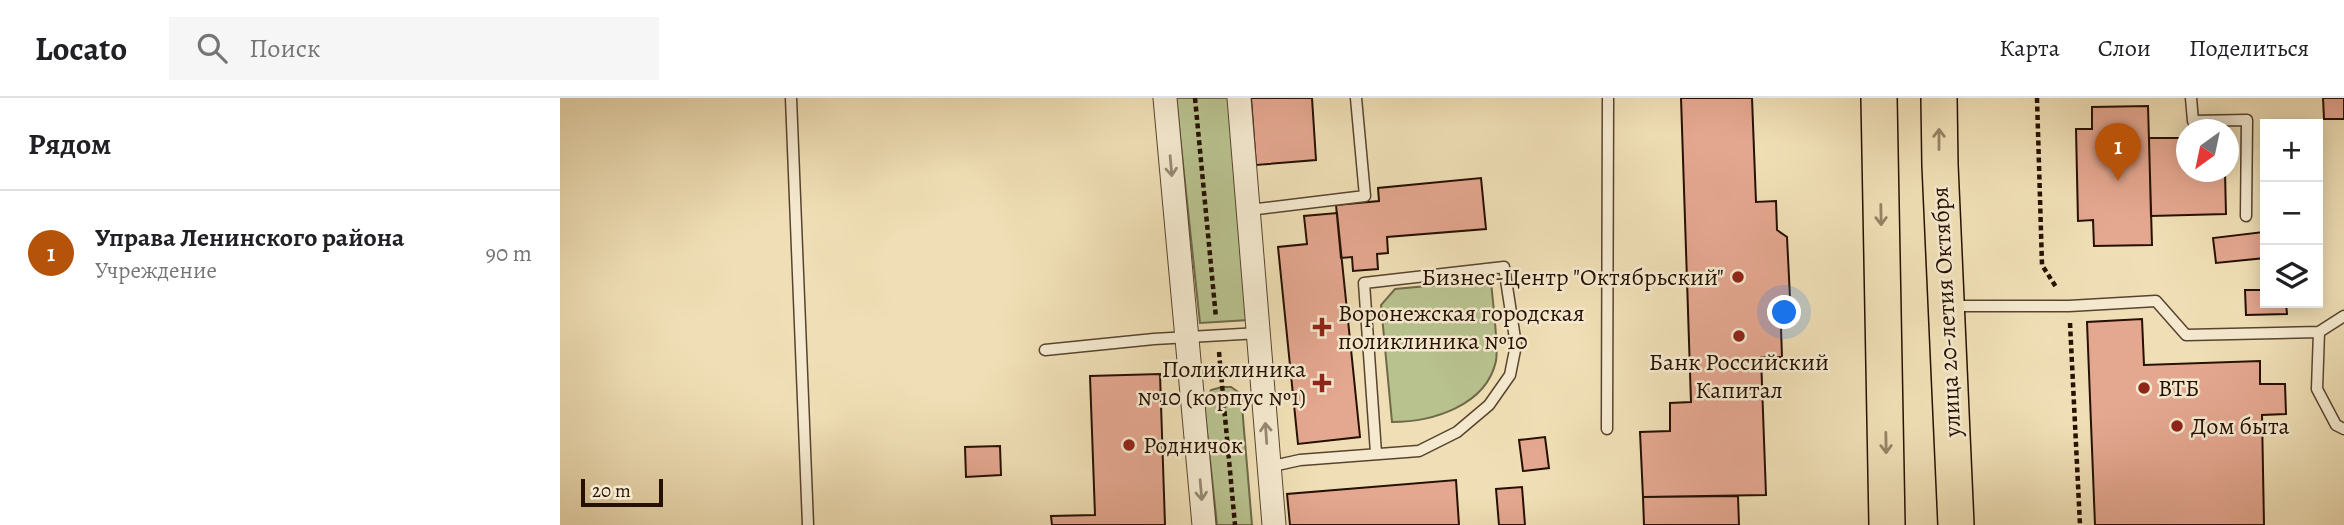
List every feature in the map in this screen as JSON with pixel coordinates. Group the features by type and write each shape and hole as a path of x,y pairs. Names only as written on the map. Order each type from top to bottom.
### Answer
{"main road":[{"path":"1879,98 1887,525"},
{"name":"улица 20-летия Октября","path":"1939,98 1956,525"}],"street":[{"path":"1165,98 1204,525"},
{"path":"1239,98 1274,525"}],"lane":[{"path":"791,98 808,525"},
{"path":"1249,210 1365,196 1356,98"},
{"path":"1607,429 1608,98"},
{"path":"2191,98 2193,121 2248,120 2246,216"},
{"path":"1268,467 1300,460 1419,451 1457,432 1489,405 1510,375 1516,345 1504,267 1364,283 1376,453"},
{"path":"1946,307 2016,304 2069,306 2156,301 2186,335 2319,332 2344,316"},
{"path":"2319,332 2317,389 2336,425 2344,429"},
{"path":"1045,350 1259,333"}],"path":[{"path":"1195,98 1235,525"}],"green space":[{"path":"1176,98 1229,98 1249,320 1200,323"},
{"path":"1491,280 1497,354 1490,377 1481,390 1469,400 1440,415 1392,422 1381,305 1395,289"},
{"path":"1231,387 1241,394 1252,525 1217,525 1204,404 1211,390"}],"building":[{"path":"1251,98 1312,98 1316,160 1256,165"},
{"name":"Бизнес-Центр \"Октябрьский\"","path":"1681,98 1752,98 1756,202 1776,201 1777,230 1787,237 1791,318 1781,328 1782,357 1761,357 1766,495 1643,497 1640,432 1670,431 1670,403 1691,402"},
{"path":"2323,98 2344,98 2344,119 2324,119"},
{"path":"2148,106 2152,245 2094,246 2093,220 2078,221 2076,129 2092,129 2092,107"},
{"path":"2149,138 2176,138 2176,182 2225,182 2226,214 2151,216"},
{"path":"1481,178 1486,229 1387,237 1388,253 1377,254 1378,269 1353,271 1352,257 1341,258 1336,205 1379,201 1378,188"},
{"path":"1337,213 1360,437 1298,444 1278,247 1307,244 1304,216"},
{"path":"2260,232 2260,259 2216,263 2213,238"},
{"path":"2245,290 2260,290 2260,308 2286,308 2287,314 2246,315"},
{"name":"Дом быта","path":"2142,319 2144,365 2260,361 2260,384 2285,384 2286,414 2262,415 2264,525 2095,525 2087,322"},
{"path":"1160,374 1165,525 1052,525 1051,516 1095,515 1090,376"},
{"path":"1160,374 1165,525 1052,525 1051,516 1095,515 1090,376"},
{"path":"1545,437 1549,468 1523,471 1519,440"},
{"path":"1000,446 1001,475 966,477 965,447"},
{"path":"1456,480 1459,525 1290,525 1287,494"},
{"path":"1522,487 1525,525 1499,525 1496,489"},
{"path":"1738,496 1739,525 1644,525 1643,497"}],"place":[{"name":"Управа Ленинского района","path":"2118,181"},
{"name":"Бизнес-Центр \"Октябрьский\"","path":"1738,277"},
{"name":"Воронежская городская поликлиника №10","path":"1322,327"},
{"name":"Банк Российский Капитал","path":"1739,336"},
{"name":"Поликлиника №10 (корпус №1)","path":"1322,383"},
{"name":"ВТБ","path":"2144,388"},
{"name":"Дом быта","path":"2177,426"},
{"name":"Родничок","path":"1129,445"}]}
